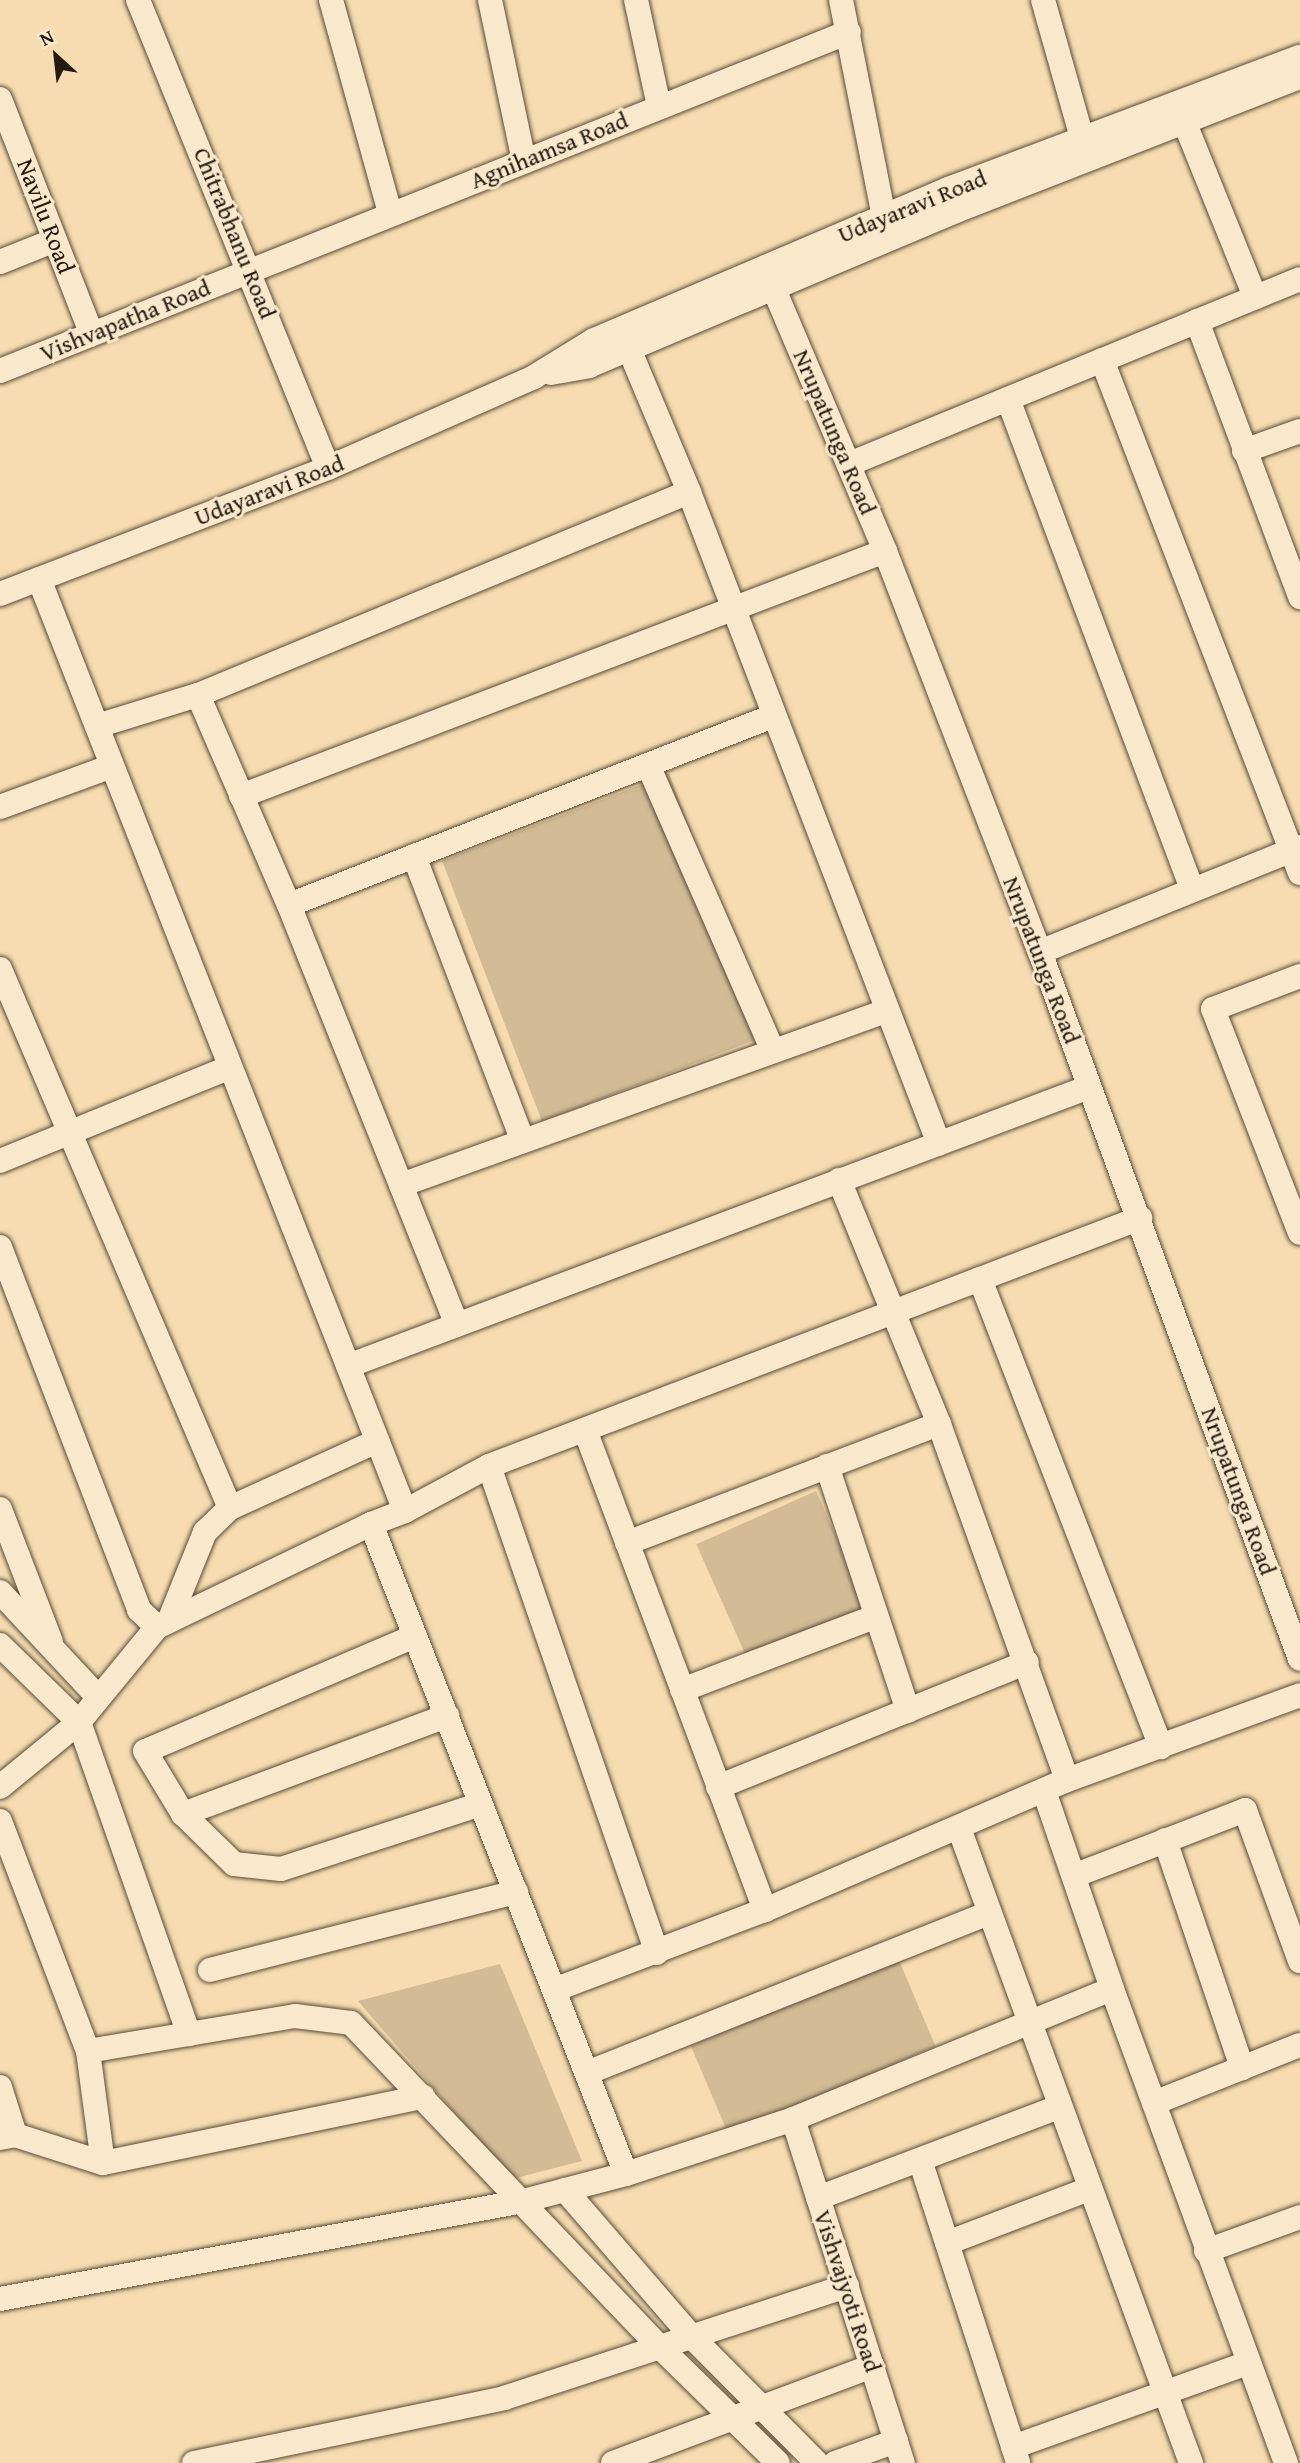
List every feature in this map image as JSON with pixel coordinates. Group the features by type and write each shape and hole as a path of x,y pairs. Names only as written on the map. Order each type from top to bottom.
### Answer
{"street":[{"name":"Chitrabhanu Road","path":"138,0 250,269 328,468"},
{"path":"331,0 390,213"},
{"path":"490,0 524,161"},
{"path":"636,0 659,106"},
{"path":"841,0 885,228"},
{"path":"1043,0 1083,141"},
{"name":"Agnihamsa Road","path":"250,269 849,32"},
{"name":"Udayaravi Road","path":"534,377 589,366 629,349 769,278 1083,141 1300,57"},
{"name":"Udayaravi Road","path":"885,228 1300,77"},
{"name":"Navilu Road","path":"0,99 10,155 55,240 91,333"},
{"path":"1184,121 1255,298"},
{"path":"0,262 55,240"},
{"name":"Vishvapatha Road","path":"0,371 250,269"},
{"name":"Udayaravi Road","path":"0,594 328,468 534,377 594,340 769,278"},
{"name":"Nrupatunga Road","path":"769,278 885,551 1040,952 1300,1659"},
{"path":"849,464 1300,279"},
{"path":"1197,321 1244,452 1295,566 1300,597"},
{"path":"629,349 689,492 939,1144"},
{"path":"1040,952 1192,889 1297,857 1102,360"},
{"path":"1008,399 1192,889"},
{"path":"1244,452 1300,431"},
{"path":"97,726 198,695 689,492"},
{"path":"241,796 733,612 885,551"},
{"path":"39,579 405,1511"},
{"path":"198,695 289,905 457,1324"},
{"path":"289,905 773,716"},
{"path":"648,765 773,1051"},
{"path":"0,807 112,766"},
{"path":"414,856 523,1141"},
{"path":"0,969 72,1130 230,1508"},
{"path":"1300,976 1213,1009 1300,1233"},
{"path":"401,1185 886,1011"},
{"path":"0,1161 230,1067"},
{"path":"348,1366 1089,1087"},
{"path":"839,1180 897,1313 1068,1780"},
{"path":"163,1624 371,1524 405,1511 489,1466 897,1313 1140,1218"},
{"path":"0,1247 139,1610 163,1624"},
{"path":"980,1279 1161,1748"},
{"path":"627,1543 939,1424"},
{"path":"585,1430 765,1910"},
{"path":"1,1785 79,1722 97,1696 163,1624 205,1532 230,1508 377,1441"},
{"path":"489,1466 657,1954"},
{"path":"827,1466 874,1617 908,1711"},
{"path":"0,1509 51,1642"},
{"path":"371,1524 626,2174"},
{"path":"0,1592 51,1642 97,1696"},
{"path":"682,1689 874,1617"},
{"path":"415,1636 145,1751 183,1814 234,1864 281,1869 481,1804"},
{"path":"0,1645 79,1722 189,2034"},
{"path":"718,1787 1027,1662"},
{"path":"554,1990 657,1954 765,1910 1068,1780 1300,1695"},
{"path":"183,1814 447,1716"},
{"path":"1044,1791 1076,1875 1112,1989 1206,2251 1286,2463"},
{"path":"1076,1875 1245,1810 1300,1961"},
{"path":"0,1821 88,2051 103,2163"},
{"path":"959,1828 1028,2024 1191,2463"},
{"path":"1166,1840 1242,2068"},
{"path":"210,1970 516,1892"},
{"path":"587,2073 989,1913"},
{"path":"0,2299 523,2201 626,2174 793,2119 1112,1989"},
{"path":"88,2051 296,2016 351,2023 660,2347 778,2463"},
{"path":"1154,2103 1300,2045"},
{"path":"0,2087 7,2137 103,2163 423,2098"},
{"path":"818,2198 1059,2107"},
{"name":"Vishvajyoti Road","path":"793,2119 900,2452"},
{"path":"920,2160 1015,2455 1165,2393 1248,2363"},
{"path":"947,2244 1089,2189"},
{"path":"565,2190 692,2337 817,2463"},
{"path":"1206,2251 1300,2217"},
{"path":"194,2463 504,2398 847,2286"},
{"path":"613,2463 872,2366"},
{"path":"835,2463 900,2452"}],"shaded area":[{"path":"669,774 769,1034 542,1122 442,861"},
{"path":"816,1491 868,1607 748,1660 696,1544"},
{"path":"898,1958 936,2046 728,2134 691,2046"},
{"path":"500,1964 582,2161 512,2179 358,2001"}]}
